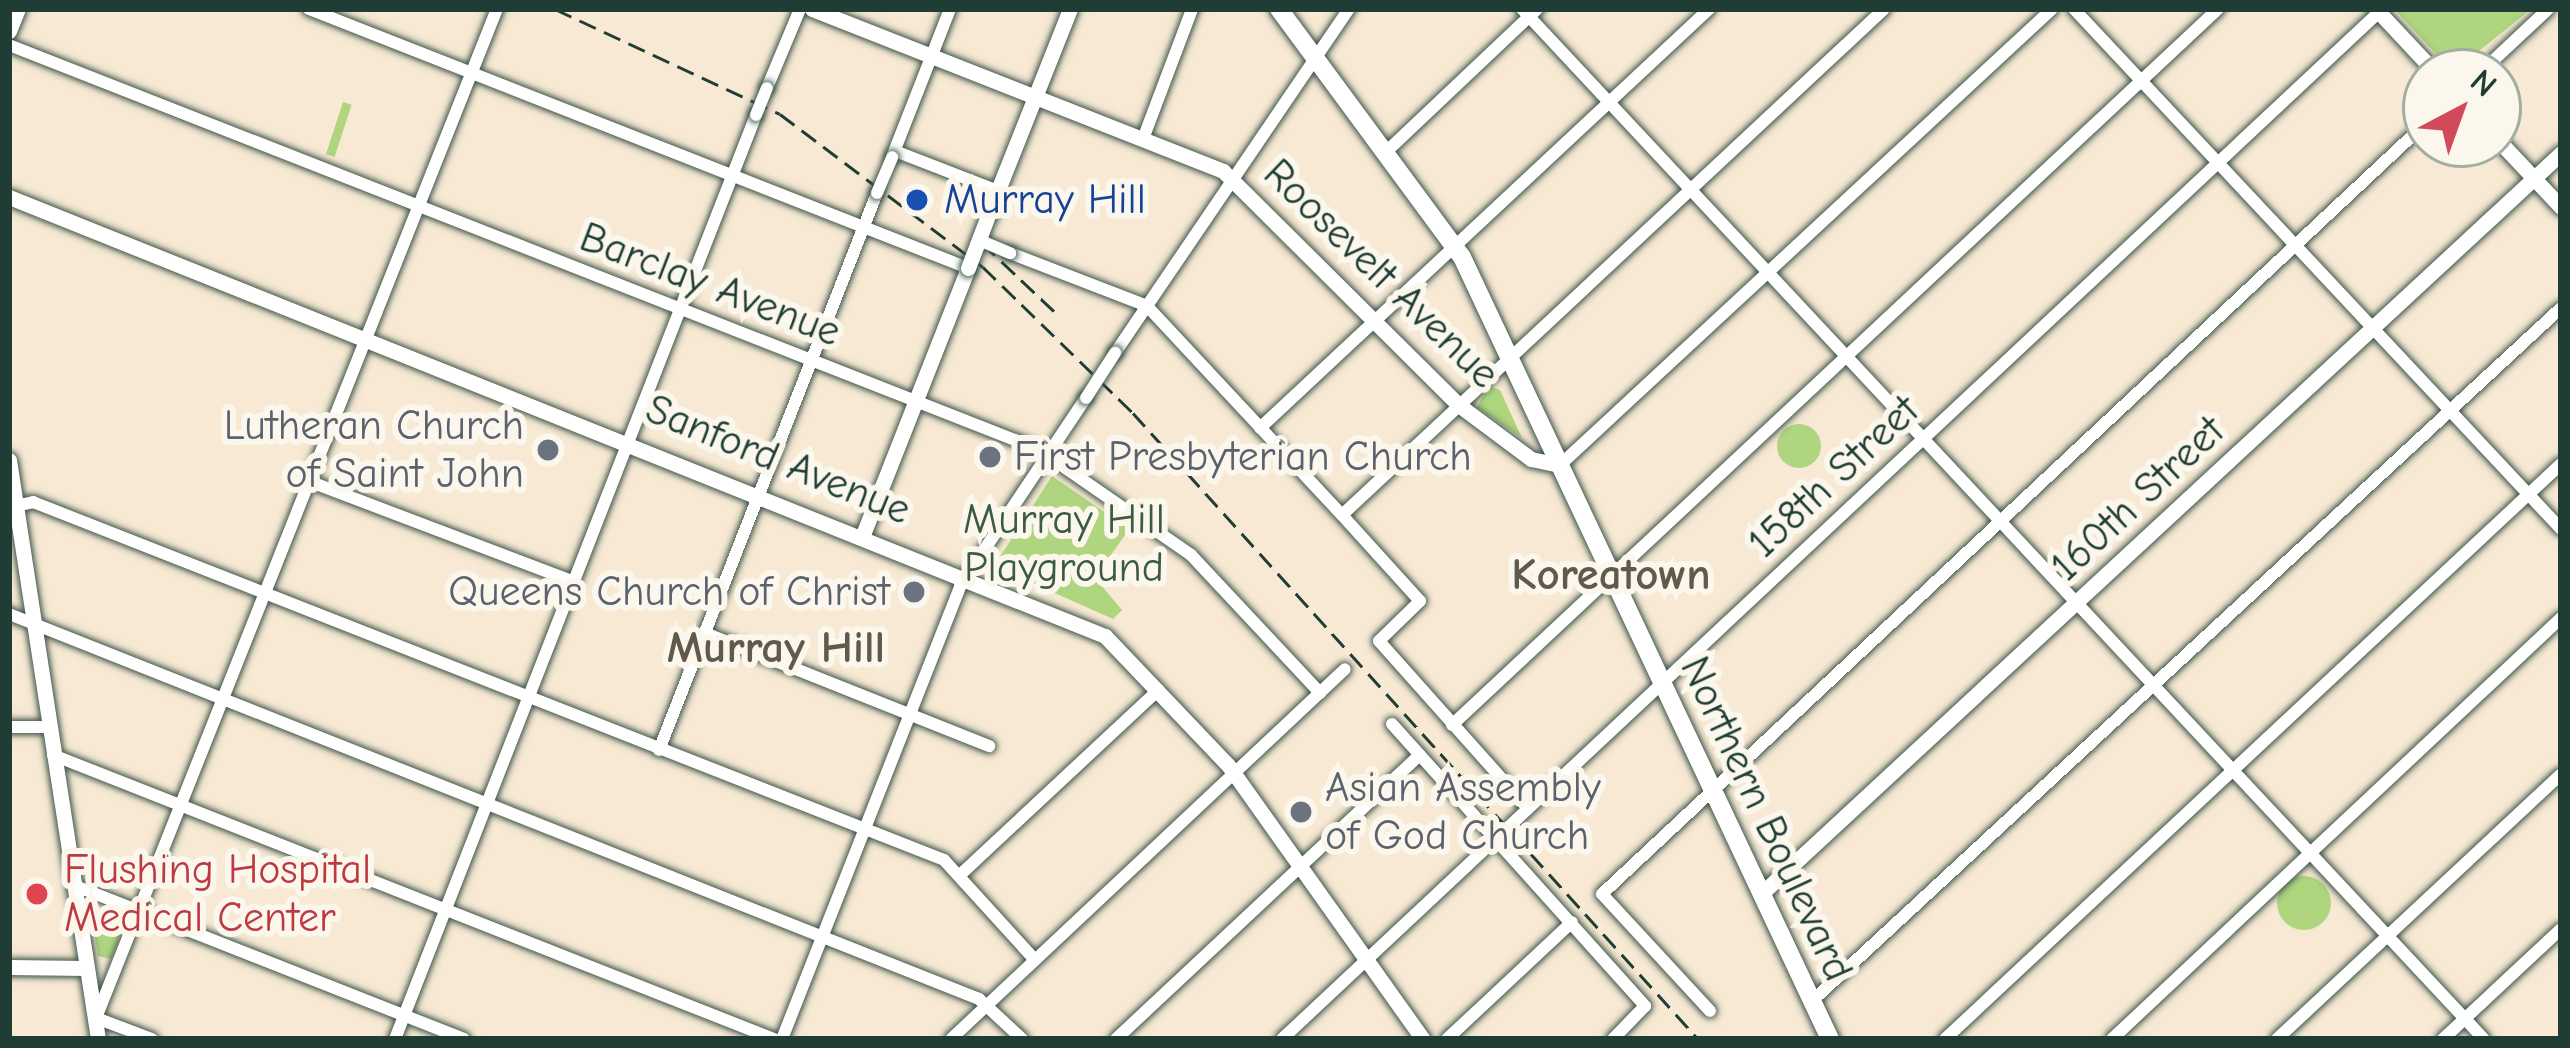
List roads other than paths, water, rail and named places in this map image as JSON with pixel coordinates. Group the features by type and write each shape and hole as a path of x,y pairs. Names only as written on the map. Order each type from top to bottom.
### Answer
{"main road":[{"name":"Northern Boulevard","path":"1279,9 1317,51 1455,247 1829,1039"}],"street":[{"path":"9,31 17,9"},
{"path":"309,9 968,268"},
{"path":"96,1018 497,9"},
{"path":"394,1039 800,9"},
{"name":"Roosevelt Avenue","path":"812,9 1232,178 1372,326 1460,406 1531,459 1559,465"},
{"path":"659,750 950,9"},
{"path":"864,532 1070,9"},
{"path":"1143,139 1192,9"},
{"path":"53,755 778,1039 967,575 1349,9"},
{"path":"1260,428 1709,9"},
{"path":"1342,515 1884,9"},
{"path":"1559,465 2052,9"},
{"path":"2074,9 2561,530"},
{"path":"1452,725 2218,9"},
{"path":"2507,48 2548,9"},
{"path":"2378,11 2412,48"},
{"name":"158th Street","path":"1282,1039 2378,11"},
{"path":"1387,151 1529,12 2484,1039"},
{"name":"Barclay Avenue","path":"9,45 1048,456 1191,555 1320,693"},
{"path":"1710,1011 1602,894 2402,146"},
{"name":"160th Street","path":"1762,893 2561,152"},
{"path":"893,154 998,191"},
{"path":"2522,165 2561,208"},
{"name":"Sanford Avenue","path":"9,197 864,532 1105,636 1234,773 1423,1039"},
{"path":"979,240 1147,306 1420,601 1379,641 1528,808"},
{"path":"1812,1001 2561,308"},
{"path":"9,460 12,506 98,1039"},
{"path":"1946,1039 2561,464"},
{"path":"311,482 574,582"},
{"path":"12,506 33,502 864,830 961,874 1035,960"},
{"path":"9,614 989,1003 1022,1039"},
{"path":"2112,1039 2561,618"},
{"path":"704,633 989,746"},
{"path":"951,1039 1345,669"},
{"path":"961,874 1158,690"},
{"path":"1392,724 1645,1006 1612,1039"},
{"path":"9,727 49,727"},
{"path":"1116,1039 1420,755"},
{"path":"2277,1039 2561,774"},
{"path":"74,885 464,1039"},
{"path":"1447,1039 1572,922"},
{"path":"2444,1039 2561,929"},
{"path":"9,967 117,969"},
{"path":"96,1018 152,1039"}],"railway":[{"path":"555,9 780,114 983,267 1133,413 1698,1039"},
{"path":"982,243 1056,313"}],"place":[{"name":"Murray Hill","path":"917,200"},
{"name":"Lutheran Church of Saint John","path":"548,450"},
{"name":"First Presbyterian Church","path":"990,457"},
{"name":"Queens Church of Christ","path":"914,592"},
{"name":"Asian Assembly of God Church","path":"1301,812"},
{"name":"Flushing Hospital Medical Center","path":"37,894"}],"district":[{"name":"Koreatown","path":"1611,575"},
{"name":"Murray Hill","path":"776,648"}],"park label":[{"name":"Murray Hill Playground","path":"1064,544"}]}
